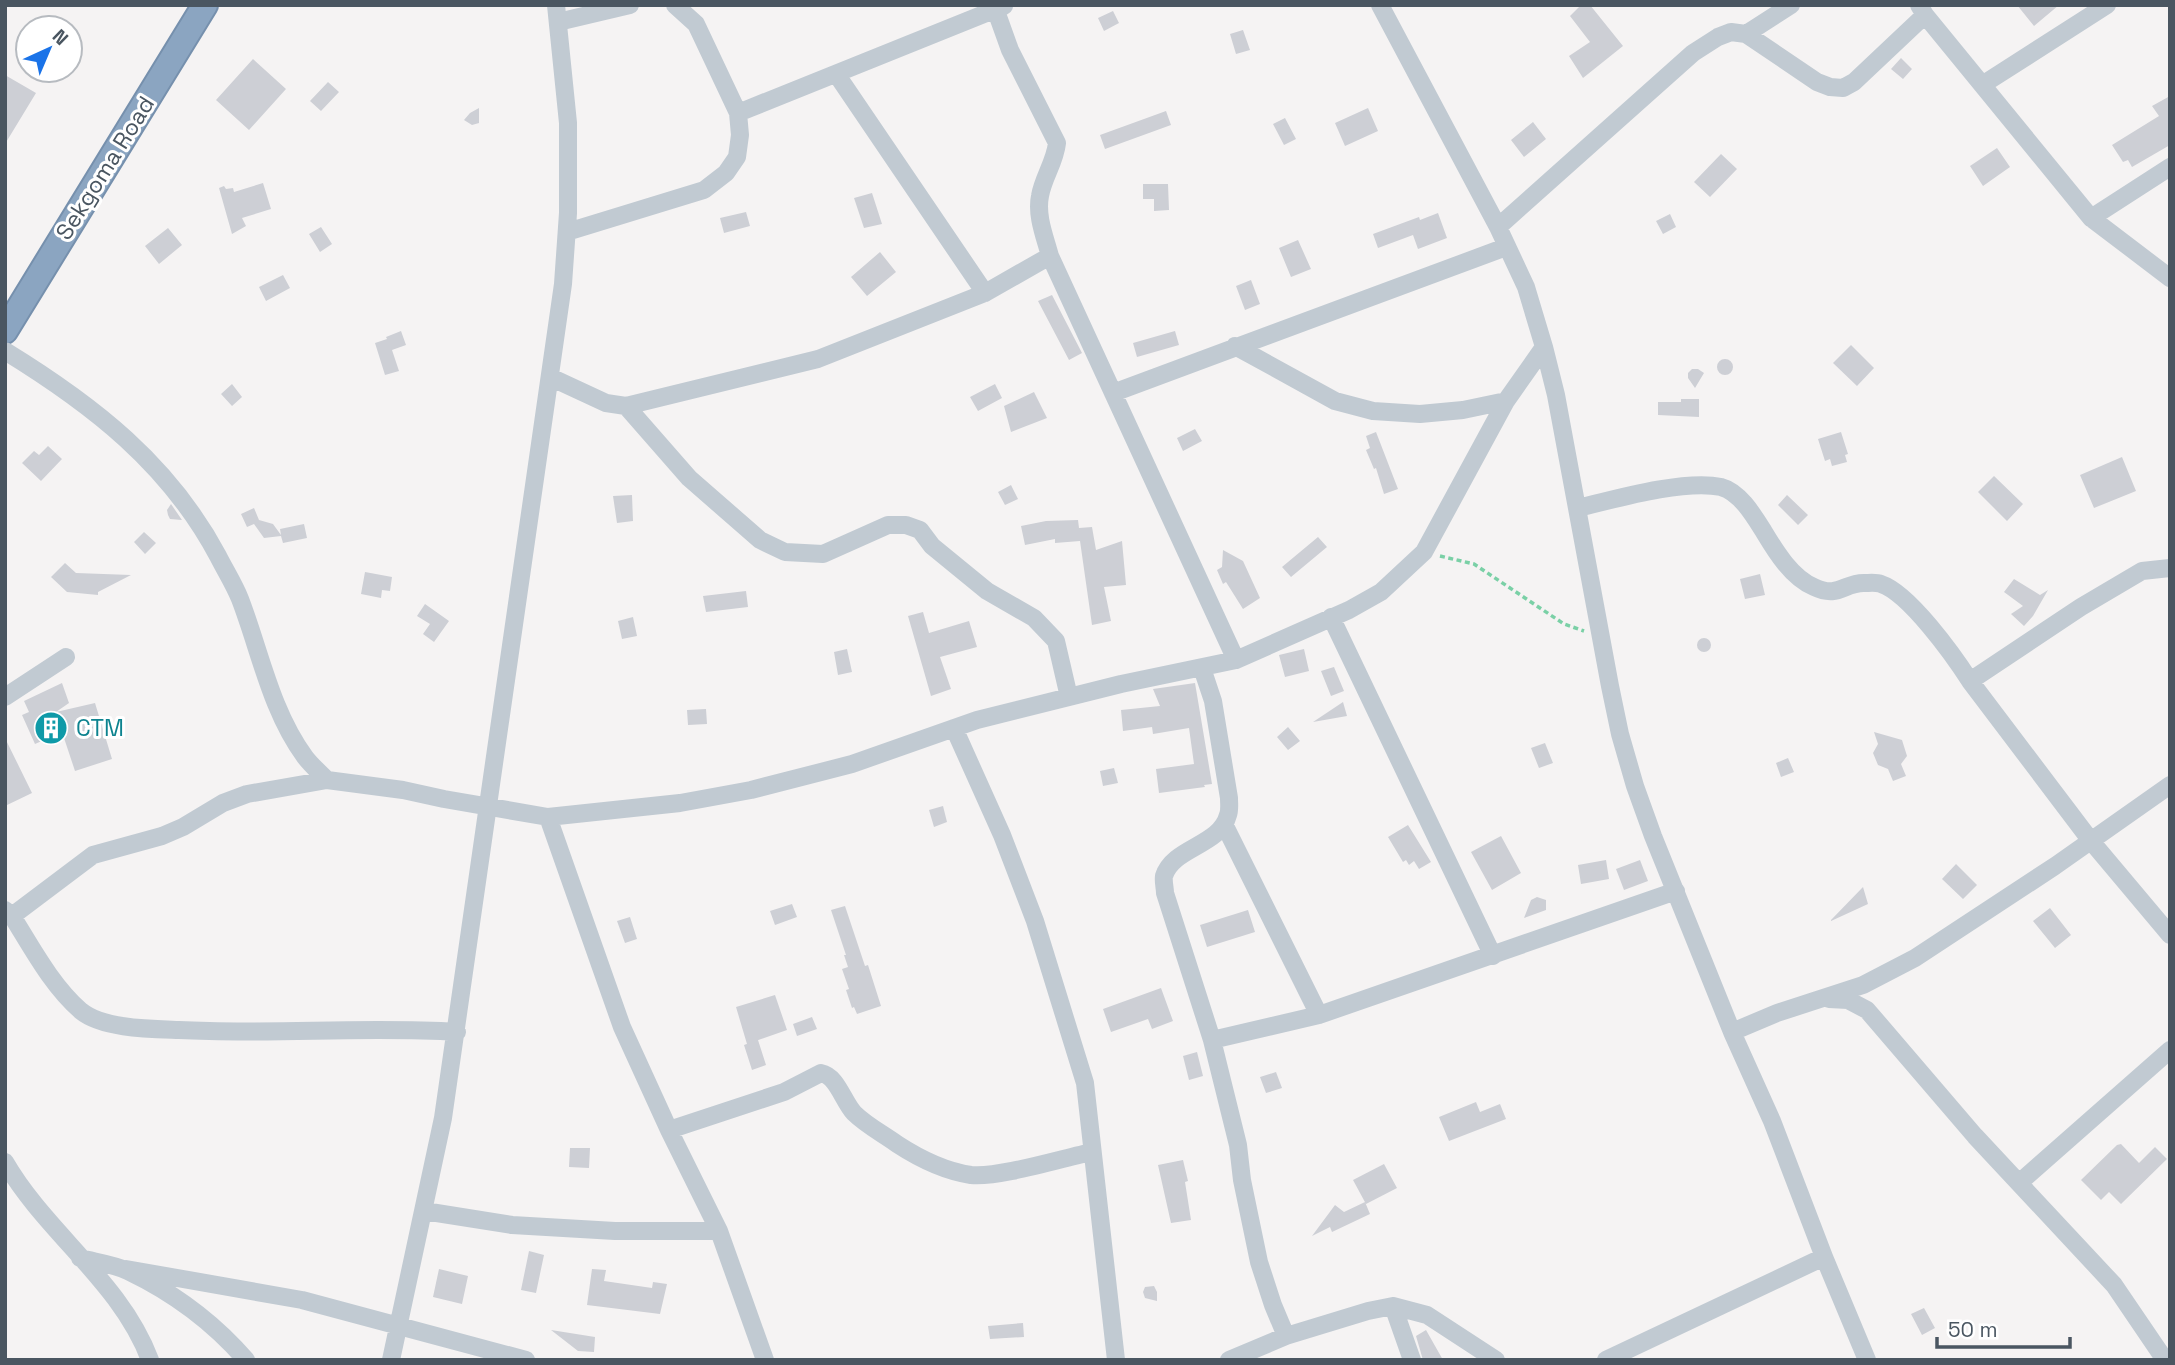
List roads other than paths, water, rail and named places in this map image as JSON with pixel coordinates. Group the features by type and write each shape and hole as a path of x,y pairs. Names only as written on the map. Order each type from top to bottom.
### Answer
{"highway":[{"name":"Sekgoma Road","path":"5,331 205,5"}],"street":[{"path":"538,5 557,12 630,5"},
{"path":"567,232 704,190 726,173 737,157 740,135 738,113 696,24 676,5"},
{"path":"1380,5 1498,227 1526,287 1544,347 1578,508 1620,734 1632,773 1653,835 1732,1032 1772,1121 1867,1360"},
{"path":"1746,34 1791,5"},
{"path":"1982,85 2107,5"},
{"path":"738,113 1001,8 1010,50 1057,143 1040,196 1040,214 1049,256 1236,660"},
{"path":"1498,227 1693,53 1718,37 1731,32 1746,34 1817,82 1830,88 1843,88 1854,82 1922,10 2091,218 2170,278"},
{"path":"391,1360 443,1118 457,1032 550,377 567,232 568,123 557,12"},
{"path":"837,75 985,293"},
{"path":"2091,218 2170,167"},
{"path":"1113,393 1506,247"},
{"path":"550,377 606,403 626,406 818,359 985,293 1049,256"},
{"path":"1235,346 1335,401 1373,411 1420,414 1463,410 1506,401"},
{"path":"457,1032 220,1032 142,1028 98,1020 83,1013 52,978 9,913 93,855 183,827 223,803 247,794 327,780 403,790 548,817 680,803 751,790 852,764 954,728 1069,697 1236,660 1381,592 1424,552 1506,401 1544,347"},
{"path":"5,351 51,379 111,424 149,460 180,496 198,520 239,596 283,719 305,757 327,780"},
{"path":"626,406 689,478 760,540 785,552 823,554 888,525 906,525 920,530 932,547 987,591 1034,618 1056,642 1069,697"},
{"path":"1578,508 1643,492 1694,486 1722,487 1744,502 1776,552 1798,577 1812,587 1828,592 1842,591 1859,583 1880,583 1898,595 1926,621 2091,841 2170,935"},
{"path":"1970,681 2142,570 2170,568"},
{"path":"1331,617 1493,956"},
{"path":"5,698 66,657"},
{"path":"1202,668 1213,701 1229,798 1228,815 1224,824 1170,867 1164,877 1165,893 1212,1040 1238,1145 1242,1180 1259,1262 1286,1336"},
{"path":"954,728 1002,835 1035,920 1085,1083 1116,1360"},
{"path":"1732,1032 1777,1013 1863,985 1914,958 2091,841 2170,785"},
{"path":"548,817 622,1027 719,1231 765,1360"},
{"path":"1224,824 1319,1015"},
{"path":"1212,1040 1319,1015 1676,891"},
{"path":"1826,998 1848,1000 1867,1010 2019,1183 2114,1285 2165,1360"},
{"path":"2019,1183 2170,1050"},
{"path":"669,1130 784,1092 821,1073 830,1078 845,1102 859,1117 916,1156 946,1170 974,1175 986,1174 1092,1152"},
{"path":"5,1163 36,1206 128,1316 141,1337 150,1360"},
{"path":"424,1211 512,1225 615,1231 719,1231"},
{"path":"1606,1360 1824,1257"},
{"path":"80,1258 126,1269 302,1300 526,1360"},
{"path":"126,1269 188,1307 226,1336 246,1360"},
{"path":"1393,1306 1412,1360"},
{"path":"1229,1360 1286,1336 1393,1306 1426,1315 1496,1360"}],"place":[{"name":"CTM","path":"51,728"}]}
